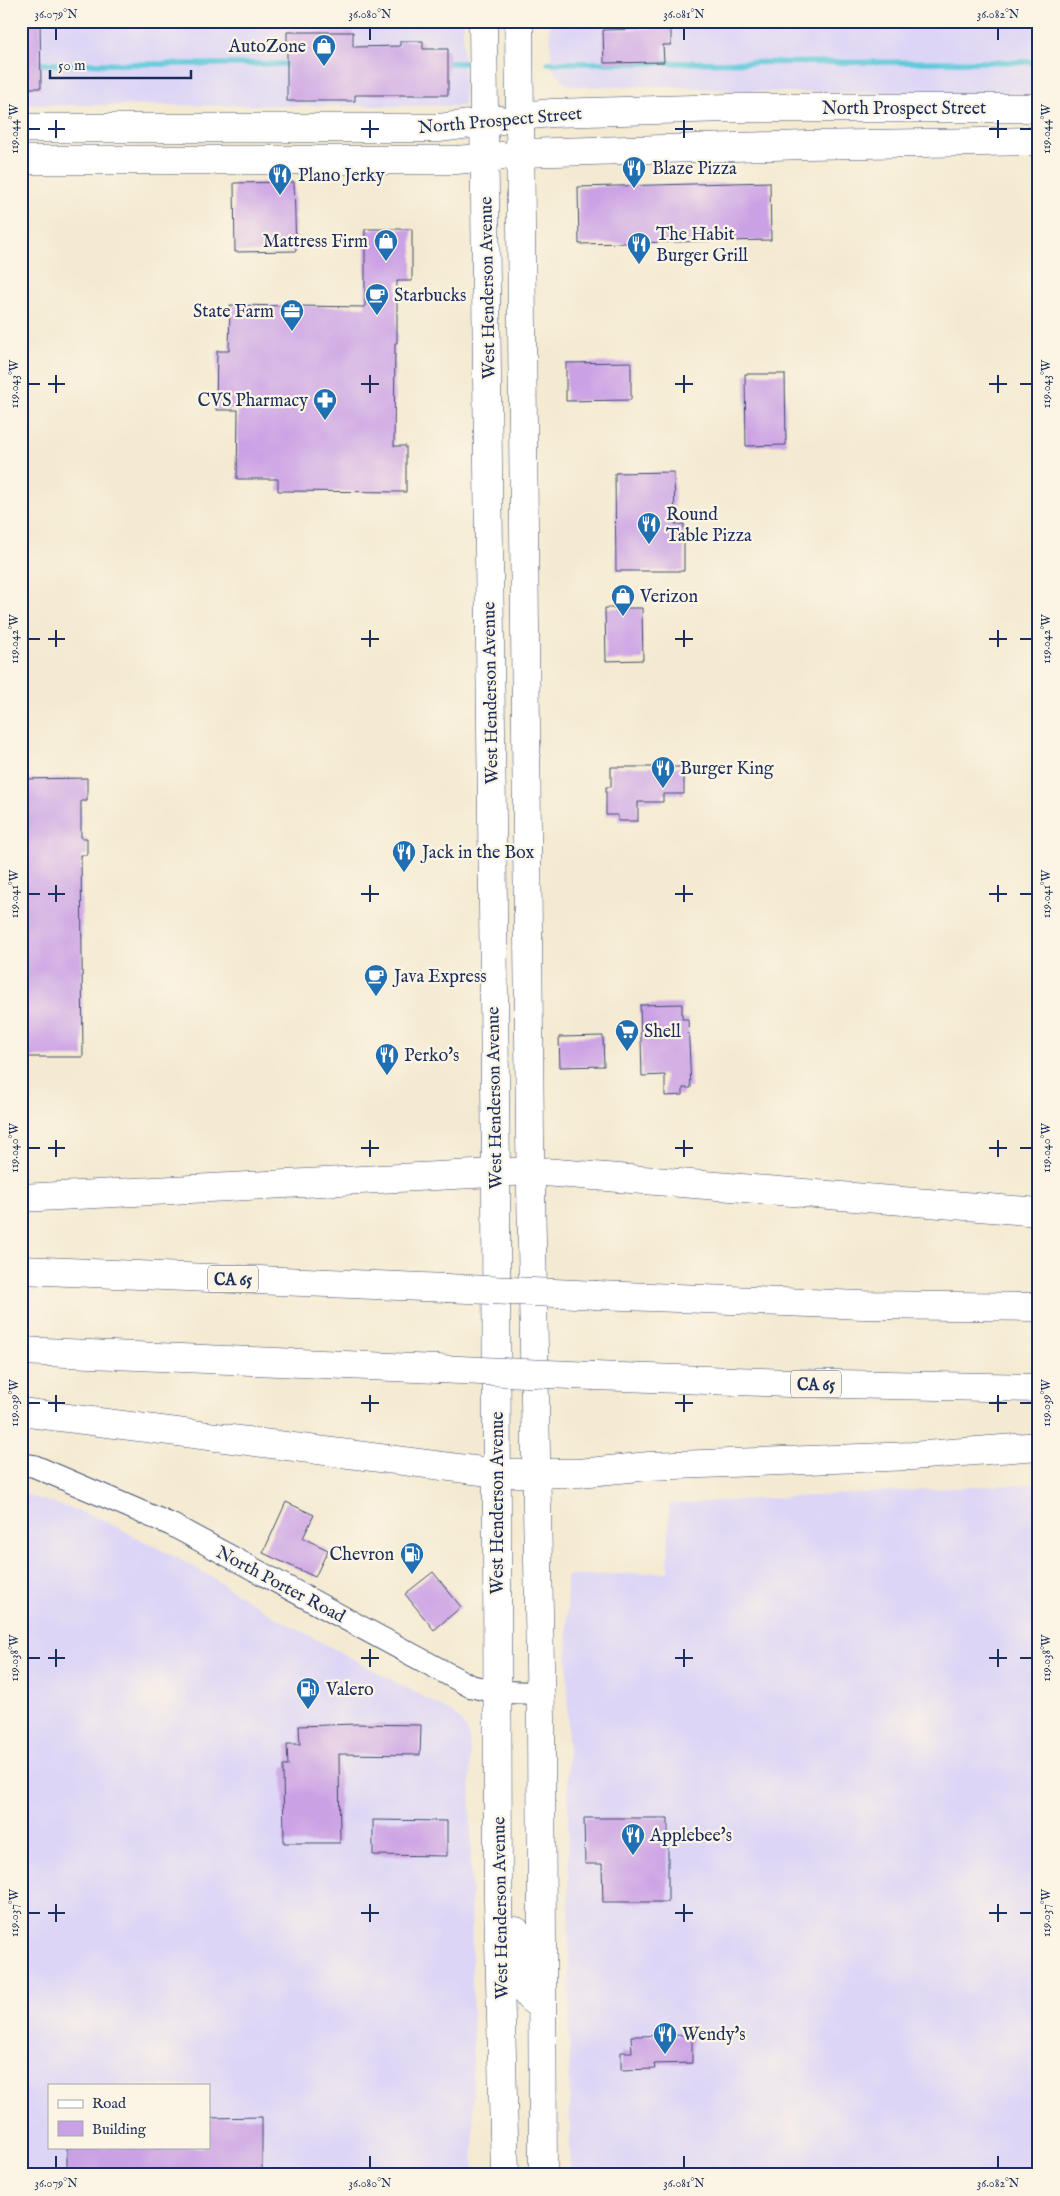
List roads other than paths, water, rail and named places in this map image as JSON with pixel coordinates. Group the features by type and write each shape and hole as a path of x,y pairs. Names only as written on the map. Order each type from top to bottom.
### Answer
{"main road":[{"name":"West Henderson Avenue","path":"483,21 496,1171 498,1901 505,2097 505,2175"},
{"name":"West Henderson Avenue","path":"519,21 535,1473 541,1693 542,2175"},
{"name":"North Prospect Street","path":"21,128 439,128 552,113 728,108 927,106 1039,108"},
{"path":"927,106 927,142"},
{"name":"North Prospect Street","path":"21,160 456,160 520,153 927,142 1039,141"},
{"path":"488,465 504,505 507,529 506,590 510,630 525,643"},
{"path":"490,716 503,720 510,737 514,764 512,863 528,879"},
{"path":"21,1198 496,1171 532,1171 1039,1212"},
{"name":"CA 65","path":"21,1270 853,1305 1039,1307"},
{"name":"CA 65","path":"21,1351 594,1376 789,1383 1039,1388"},
{"path":"21,1412 497,1473 579,1473 649,1466 912,1456 1039,1446"},
{"path":"498,1773 506,1785 511,1803 518,1962 524,1988 529,1997 542,2007"},
{"path":"505,2097 517,2098 528,2123 529,2175"}],"street":[{"name":"North Porter Road","path":"21,1464 34,1466 172,1525 470,1686 497,1692 541,1693"}],"waterway":[{"path":"548,63 1039,62"},
{"path":"442,63 470,63"},
{"path":"34,64 293,64"}],"place":[{"name":"AutoZone","path":"324,67"},
{"name":"Blaze Pizza","path":"634,189"},
{"name":"Plano Jerky","path":"280,196"},
{"name":"Mattress Firm","path":"386,262"},
{"name":"The Habit Burger Grill","path":"639,265"},
{"name":"Starbucks","path":"377,316"},
{"name":"State Farm","path":"292,332"},
{"name":"CVS Pharmacy","path":"325,421"},
{"name":"Round Table Pizza","path":"649,545"},
{"name":"Verizon","path":"623,617"},
{"name":"Burger King","path":"663,789"},
{"name":"Jack in the Box","path":"404,873"},
{"name":"Java Express","path":"376,997"},
{"name":"Shell","path":"627,1052"},
{"name":"Perko's","path":"387,1076"},
{"name":"Chevron","path":"412,1575"},
{"name":"Valero","path":"308,1710"},
{"name":"Applebee's","path":"633,1856"},
{"name":"Wendy's","path":"665,2055"}]}
